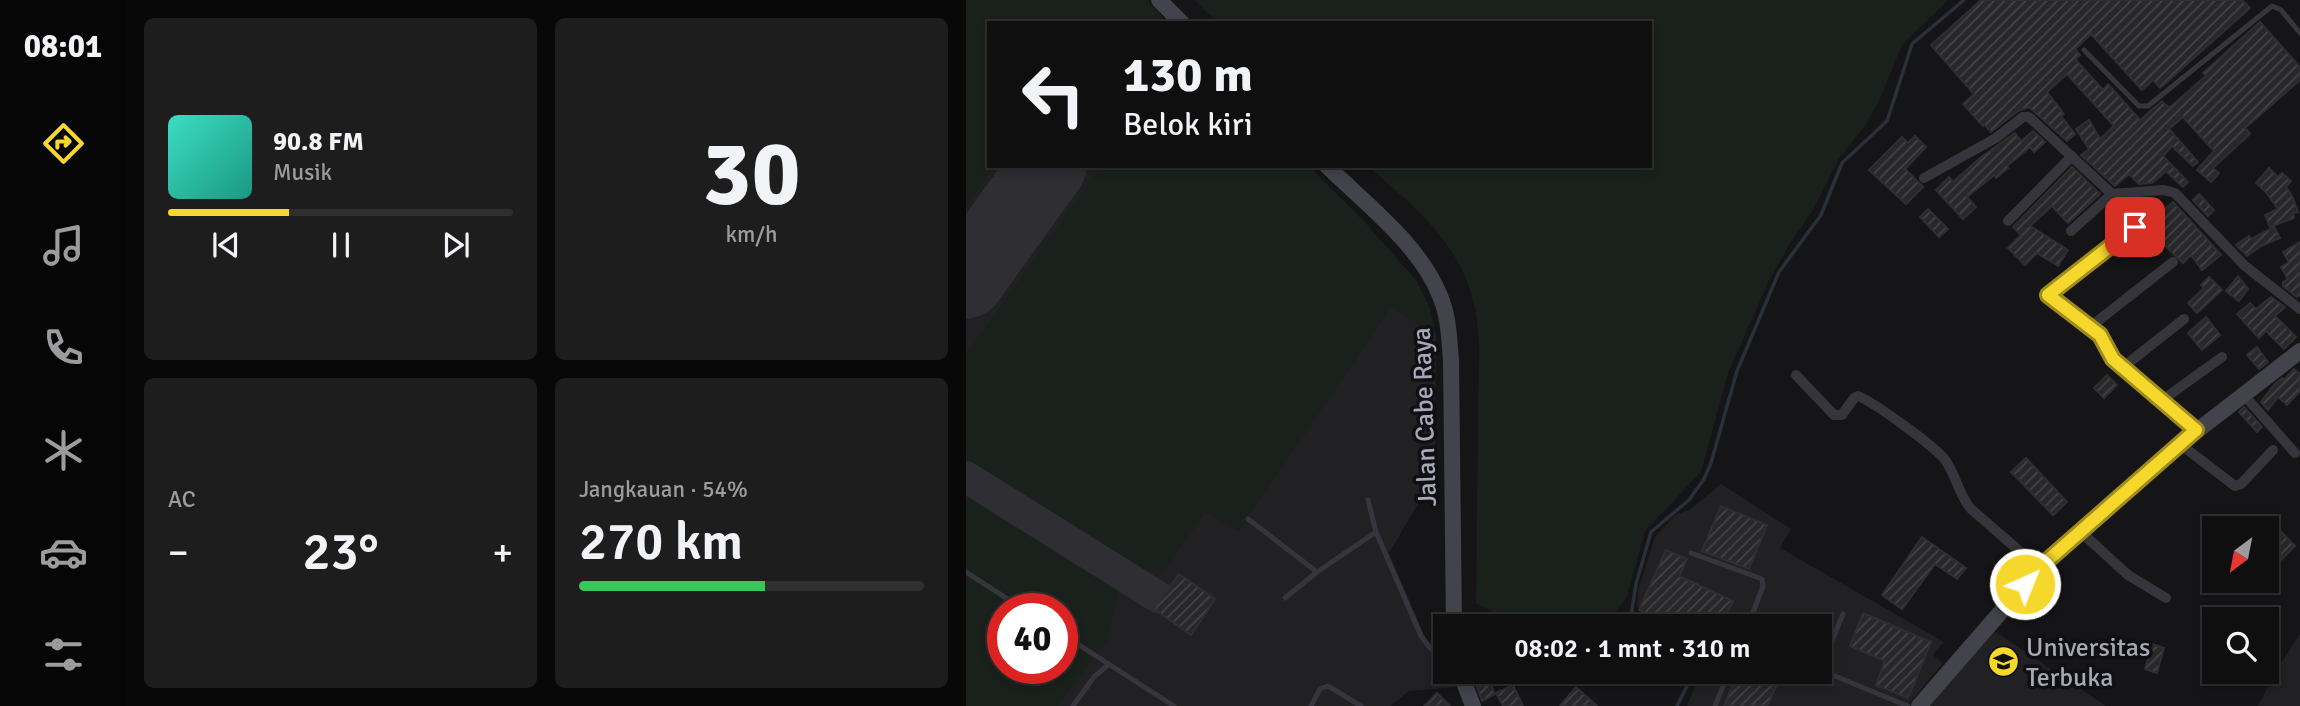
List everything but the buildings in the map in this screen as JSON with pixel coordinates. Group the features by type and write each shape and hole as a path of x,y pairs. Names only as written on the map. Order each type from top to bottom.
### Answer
{"main road":[{"path":"1159,0 1180,21"},
{"name":"Jalan Cabe Raya","path":"1329,168 1419,259 1441,298 1449,326 1454,614"},
{"path":"1919,706 2039,568 2196,430 2300,351"},
{"path":"1465,684 1473,706"}],"street":[{"path":"1924,178 1996,138 2026,116 2112,194"},
{"path":"2008,220 2072,156"},
{"path":"2071,231 2112,194 2164,190 2175,192 2245,266 2300,309"},
{"path":"2135,227 2048,295 2100,335 2113,359 2122,368 2196,430"},
{"path":"2090,327 2173,262"},
{"path":"2122,368 2184,319"},
{"path":"2161,401 2222,357"},
{"path":"1796,375 1834,415 1842,415 1858,396 1934,449 1947,463 1964,501 1971,509 2039,568"},
{"path":"2244,394 2295,453"},
{"path":"2180,444 2235,486 2241,484 2273,450"},
{"path":"2081,532 2128,575 2166,598"}],"lane":[{"path":"2084,50 2138,106 2143,107 2148,106 2272,6 2281,10 2300,33"},
{"path":"1368,500 1376,531 1421,636 1433,651"},
{"path":"1248,519 1317,572"},
{"path":"1286,598 1317,572 1376,531"},
{"path":"1691,554 1762,579 1763,586 1752,614"},
{"path":"966,572 998,593"},
{"path":"1832,641 1843,614"},
{"path":"1078,644 1174,706"},
{"path":"1073,706 1094,677 1109,664"},
{"path":"1832,675 1908,706"},
{"path":"1715,706 1724,684"},
{"path":"1311,706 1320,690 1328,686 1361,706"}],"shaded area":[{"path":"966,0 1146,0 1166,21 987,21 987,168 1311,168 1416,280 1429,306 1436,335 1435,475 1389,553 1426,639 1433,646 1433,684 1456,684 1456,687 1409,691 1391,706 966,706"},
{"path":"966,0 1146,0 1166,21 987,21 987,168 994,168 966,207"},
{"path":"1195,0 1948,0 1902,45 1880,99 1866,124 1838,160 1813,210 1789,245 1767,285 1728,373 1701,472 1645,531 1623,603 1612,614 1497,614 1476,603 1479,347 1470,289 1460,265 1430,224 1370,168 1652,168 1652,21 1216,21"},
{"path":"1100,168 1311,168 1416,280 1429,306 1436,335 1391,307 1239,531 1205,512 1165,571 1141,572 966,463 966,354"},
{"path":"1721,484 1791,529 1780,548 1944,642 1933,655 1943,663 1907,706 1687,706 1696,684 1832,684 1832,614 1643,614 1637,605 1638,590 1655,537 1675,515 1691,509"},
{"path":"966,488 1120,587 1107,640 1078,679 1078,593 987,593 987,684 1074,684 1058,706 966,706"},
{"name":"Universitas Terbuka","path":"1994,631 2106,706 1927,706"},
{"path":"2300,634 2300,706 2258,706 2270,684 2279,684 2279,666"}],"waterway":[{"path":"1631,614 1636,584 1651,532 1689,500 1704,479 1737,371 1779,272 1821,215 1842,163 1887,121 1912,44 1964,0"},
{"path":"1677,706 1688,684"}],"taxiway":[{"path":"966,477 1158,597"}],"runway":[{"path":"966,280 1047,168"}],"place":[{"name":"Universitas Terbuka","path":"2003,662"}],"route":[{"path":"2025,584 2039,568 2196,430 2113,359 2100,335 2048,295 2135,227"}]}
